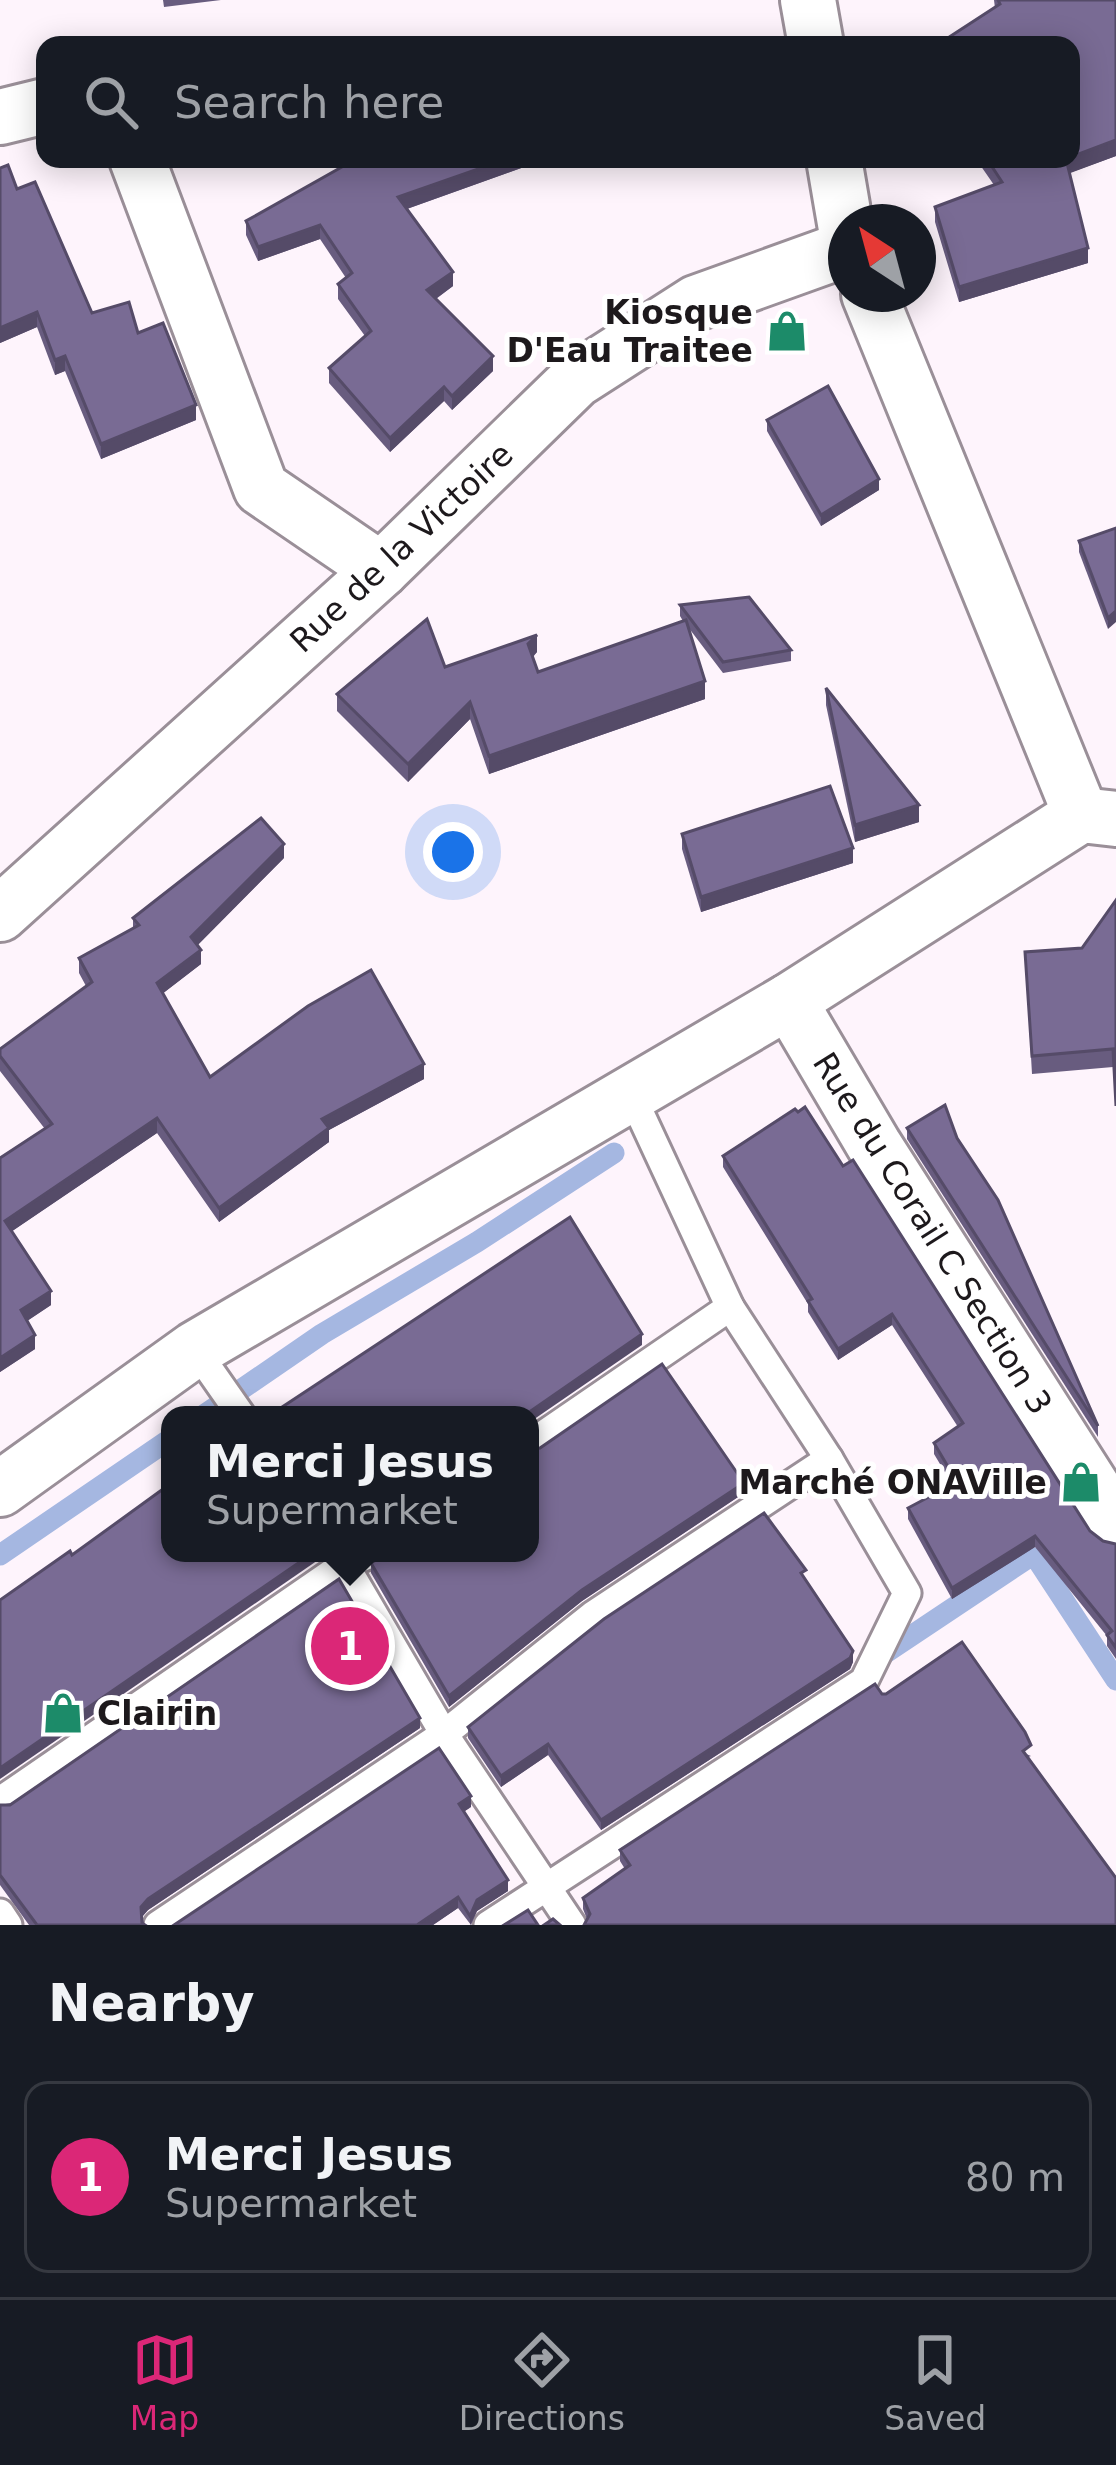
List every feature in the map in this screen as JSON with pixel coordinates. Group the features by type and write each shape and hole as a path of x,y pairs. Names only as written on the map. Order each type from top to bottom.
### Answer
{"street":[{"path":"808,0 814,36"},
{"path":"0,118 36,108"},
{"path":"140,168 261,488 381,570"},
{"path":"836,168 842,204"},
{"name":"Rue de la Victoire","path":"0,914 381,570 576,380 696,303 828,255"},
{"path":"0,1489 195,1349 1099,817 877,312"},
{"name":"Rue du Corail C Section 3","path":"789,1001 874,1145 1116,1524"}],"lane":[{"path":"488,1925 864,1681 907,1593 829,1459 730,1307 631,1094"},
{"path":"539,1438 730,1307"},
{"path":"195,1349 236,1406"},
{"path":"158,1925 444,1734 593,1615 829,1459"},
{"path":"0,1801 335,1562"},
{"path":"343,1562 444,1734 572,1925"},
{"path":"0,1913 8,1925"}],"building":[{"path":"998,0 1116,0 1116,140 1080,154 1080,36 951,36 1000,4"},
{"path":"8,165 17,189 35,182 92,313 129,302 138,333 163,323 196,405 101,444 65,356 55,360 37,312 0,328 0,168"},
{"path":"340,168 481,168 398,197 453,272 427,290 493,356 452,396 444,387 390,438 329,368 371,331 338,284 352,273 320,225 258,247 246,221"},
{"path":"993,168 1068,168 1088,248 959,287 936,207 1002,182"},
{"path":"828,386 879,479 821,515 767,420"},
{"path":"1116,528 1116,611 1108,618 1079,541"},
{"path":"749,597 791,650 723,662 680,605"},
{"path":"427,619 445,667 537,635 528,644 538,672 686,620 705,681 489,756 470,702 408,764 337,694"},
{"path":"826,688 919,805 855,825"},
{"path":"830,786 853,848 701,897 682,834"},
{"path":"261,818 284,844 191,937 201,950 157,983 210,1077 308,1006 371,970 424,1064 322,1119 329,1128 219,1208 157,1118 5,1221 51,1291 21,1310 35,1335 0,1358 0,1158 52,1124 0,1056 0,1049 92,982 79,958 139,925 133,918"},
{"path":"1116,900 1116,1106 1113,1049 1032,1056 1025,952 1082,948"},
{"path":"945,1105 957,1138 998,1200 1098,1426 907,1128"},
{"path":"805,1107 843,1166 853,1160 1090,1531 1116,1544 1116,1648 1107,1635 1112,1631 1035,1536 952,1588 908,1508 957,1482 934,1443 963,1423 892,1314 838,1349 723,1156"},
{"path":"570,1217 642,1334 538,1406 284,1406"},
{"path":"662,1364 744,1483 582,1590 449,1696 371,1563 539,1562 540,1448"},
{"path":"161,1491 161,1562 300,1562 0,1768 0,1600 70,1551 72,1555"},
{"path":"764,1513 806,1570 801,1573 853,1651 850,1658 601,1820 548,1744 501,1776 468,1727 604,1619"},
{"path":"339,1579 420,1718 148,1899 141,1907 145,1925 37,1925 0,1875 0,1805 10,1805"},
{"path":"962,1642 1025,1732 1031,1745 1023,1751 1116,1878 1116,1925 584,1925 590,1914 583,1898 630,1865 620,1850 875,1684 886,1694"},
{"path":"439,1748 471,1796 459,1804 508,1880 477,1900 470,1916 458,1897 417,1925 174,1925"},
{"path":"528,1910 538,1925 504,1925"}],"waterway":[{"path":"217,1406 322,1334 614,1153"},
{"path":"0,1555 161,1445"},
{"path":"875,1660 1028,1558 1036,1558 1116,1680"}],"place":[{"name":"Kiosque D'Eau Traitee","path":"787,331"},
{"name":"Marché ONAVille","path":"1081,1482"},
{"name":"Merci Jesus","path":"350,1646"},
{"name":"Clairin","path":"63,1713"}]}
